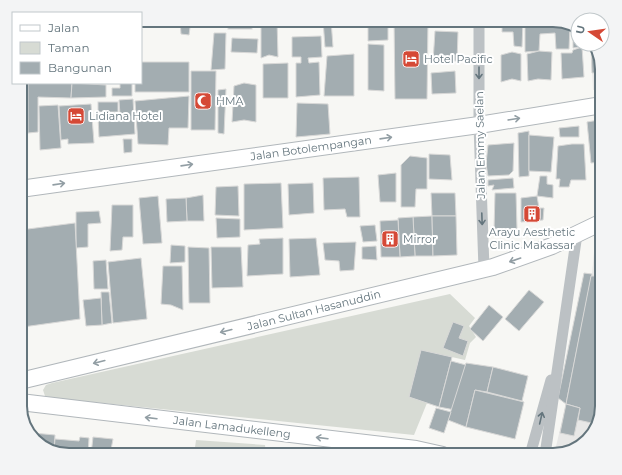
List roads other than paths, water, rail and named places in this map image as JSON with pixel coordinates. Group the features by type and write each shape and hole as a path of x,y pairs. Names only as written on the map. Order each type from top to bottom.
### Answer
{"street":[{"name":"Jalan Emmy Saelan","path":"479,27 479,124 484,269"},
{"name":"Jalan Botolempangan","path":"27,188 595,106"},
{"name":"Jalan Sultan Hasanuddin","path":"27,379 484,269 514,260 595,225"},
{"path":"546,448 577,234"},
{"path":"532,448 559,354"},
{"name":"Jalan Lamadukelleng","path":"27,403 384,448"}],"place":[{"name":"Hotel Pacific","path":"411,59"},
{"name":"HMA","path":"203,101"},
{"name":"Lidiana Hotel","path":"76,116"},
{"name":"Arayu Aesthetic Clinic Makassar","path":"532,214"},
{"name":"Mirror","path":"390,239"}]}
